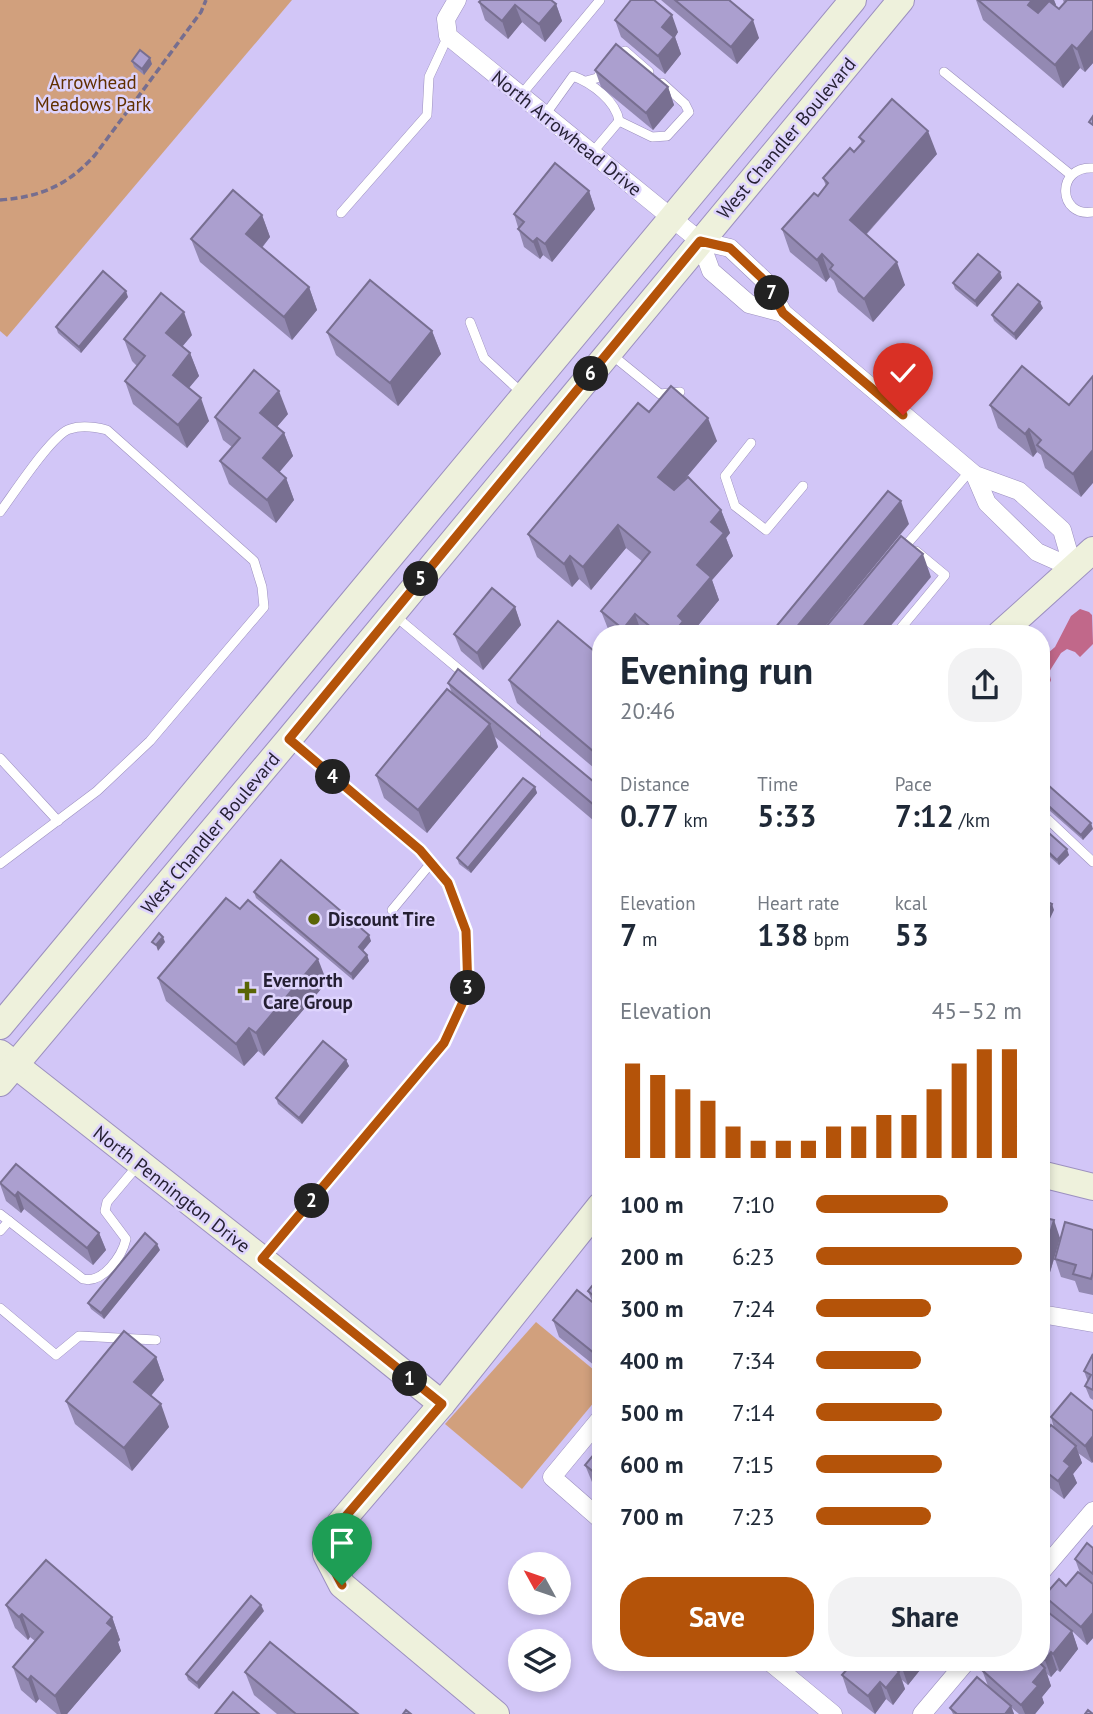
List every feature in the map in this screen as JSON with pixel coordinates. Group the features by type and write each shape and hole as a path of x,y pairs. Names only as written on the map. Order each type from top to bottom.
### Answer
{"main road":[{"name":"West Chandler Boulevard","path":"5,1067 289,739 608,352 686,229 853,0"},
{"name":"West Chandler Boulevard","path":"0,1026 525,396 901,0"},
{"path":"1010,625 1093,550"},
{"name":"North Pennington Drive","path":"5,1067 139,1164 442,1404"},
{"path":"1050,1176 1093,1187"},
{"path":"496,1714 342,1585 326,1555 340,1523 442,1404 592,1216"}],"street":[{"path":"448,36 446,19 457,0"},
{"name":"North Arrowhead Drive","path":"448,36 686,229"},
{"path":"686,229 711,271 749,303 783,313"},
{"path":"686,229 730,248 766,282 783,313 972,473 1019,491 1062,530 1073,568"},
{"path":"972,473 987,503 1037,552 1073,568"},
{"path":"1050,1315 1093,1322"},
{"path":"592,1429 552,1477 592,1512"},
{"path":"1050,1561 1093,1511"},
{"path":"781,1671 833,1714"},
{"path":"922,1714 958,1671"}],"lane":[{"path":"521,95 600,0"},
{"path":"341,213 427,115 429,77 448,36"},
{"path":"586,81 597,78 612,58 625,51 685,104 689,111 667,136 652,137 620,121"},
{"path":"944,72 1071,175"},
{"path":"545,115 573,76 586,81 617,110 620,121"},
{"path":"592,153 620,121"},
{"path":"1093,168 1085,168 1071,175 1065,189 1069,203 1080,212 1093,212"},
{"path":"470,322 484,358 525,396"},
{"path":"608,352 660,394 680,392"},
{"path":"0,511 46,451 68,429 93,426 107,430 254,561 262,587 264,607 150,741 97,791 0,864"},
{"path":"751,443 725,476 735,506 766,530 803,486"},
{"path":"899,554 972,473"},
{"path":"903,625 945,575 907,544"},
{"path":"392,614 548,744"},
{"path":"262,1259 444,1043 468,991 466,931 448,883 420,850 289,739"},
{"path":"0,758 58,821"},
{"path":"1050,822 1093,862"},
{"path":"392,910 431,863"},
{"path":"0,1214 83,1279 98,1279 123,1250 126,1239 105,1211 107,1202 139,1164"},
{"path":"0,1231 9,1221"},
{"path":"0,1308 56,1355 79,1336 156,1340"}],"path":[{"path":"0,200 18,199 50,189 79,173 96,155 185,35 206,0"}],"green space":[{"name":"Arrowhead Meadows Park","path":"0,0 292,0 7,337 0,331"},
{"path":"536,1322 592,1368 592,1405 522,1489 445,1424"}],"shaded area":[{"path":"1080,609 1092,615 1093,644 1080,657 1067,649 1061,653 1050,670 1050,651 1055,647 1071,616"}],"building":[{"path":"551,0 556,4 539,24 515,5 502,21 479,2"},
{"path":"631,0 654,0 672,15 662,27 674,37 658,56 615,20"},
{"path":"675,0 729,0 753,20 731,47"},
{"path":"978,0 1032,0 1028,5 1038,13 1049,1 1059,9 1067,0 1093,0 1093,30 1077,49 1072,45 1055,65"},
{"path":"616,44 668,87 646,113 595,70"},
{"path":"140,50 150,58 142,69 132,61"},
{"path":"892,99 928,131 850,220 897,262 864,299 830,269 833,265 822,254 817,260 782,229 814,193 818,196 828,183 823,178 850,148 854,152 864,141 859,137"},
{"path":"555,163 589,191 545,244 537,238 533,242 518,229 524,222 514,214"},
{"path":"233,190 262,215 246,234 309,287 284,317 191,239"},
{"path":"978,254 1000,272 975,301 953,283"},
{"path":"103,271 126,291 79,347 56,327"},
{"path":"370,280 432,331 390,383 327,332"},
{"path":"1018,284 1040,302 1014,334 992,315"},
{"path":"161,293 184,312 166,333 190,353 173,375 201,398 178,425 125,381 145,356 124,339"},
{"path":"1022,366 1069,405 1093,376 1093,450 1073,474 1037,445 1041,440 1029,429 1025,434 990,405"},
{"path":"254,370 279,391 260,413 284,433 263,458 286,478 267,500 220,461 240,438 215,417"},
{"path":"671,386 708,418 658,477 674,490 688,477 721,510 711,522 724,533 697,565 711,577 678,616 683,621 680,625 648,625 635,614 626,625 618,625 601,611 650,552 618,525 583,567 570,556 564,564 528,534 638,403 649,412"},
{"path":"888,491 901,501 798,625 777,625"},
{"path":"901,536 923,554 864,625 827,625"},
{"path":"492,588 515,607 477,653 454,634"},
{"path":"558,621 592,649 592,750 509,680"},
{"path":"458,669 592,780 592,803 448,683"},
{"path":"447,689 490,724 418,810 376,775"},
{"path":"523,778 535,787 468,868 457,858"},
{"path":"1050,787 1091,823 1081,835 1050,807"},
{"path":"1050,834 1067,849 1057,860 1050,853"},
{"name":"Discount Tire","path":"281,860 369,935 359,947 367,955 351,974 254,892"},
{"name":"Evernorth Care Group","path":"226,898 240,909 248,900 318,959 256,1033 249,1028 236,1044 158,978"},
{"path":"159,933 163,937 156,945 152,942"},
{"path":"323,1041 346,1060 299,1118 276,1098"},
{"path":"16,1164 99,1233 87,1248 18,1192 15,1196 0,1183"},
{"path":"1065,1222 1093,1230 1091,1279 1073,1274 1076,1265 1055,1259"},
{"path":"145,1233 157,1244 101,1313 88,1303"},
{"path":"577,1290 592,1302 592,1351 553,1320"},
{"path":"124,1331 156,1357 134,1382 161,1404 124,1448 66,1401"},
{"path":"1093,1354 1093,1390 1085,1386 1091,1375 1084,1371"},
{"path":"1071,1393 1093,1411 1093,1436 1085,1446 1051,1417"},
{"path":"1050,1426 1076,1446 1064,1461 1070,1466 1058,1481 1050,1475"},
{"path":"592,1457 592,1471 585,1465"},
{"path":"1087,1543 1093,1548 1093,1574 1075,1559"},
{"path":"46,1560 112,1617 107,1623 113,1628 55,1696 31,1676 28,1680 13,1667 43,1632 22,1614 19,1617 6,1605"},
{"path":"1078,1572 1093,1584 1093,1613 1081,1627 1050,1601 1050,1589 1059,1579 1066,1586"},
{"path":"251,1596 261,1605 197,1683 186,1674"},
{"path":"1050,1614 1072,1631 1053,1654"},
{"path":"270,1642 358,1714 296,1714 245,1672"},
{"path":"846,1671 899,1672 886,1688 880,1682 868,1696 842,1675"},
{"path":"983,1671 1042,1671 1033,1682 1038,1686 1021,1705"},
{"path":"977,1677 1011,1706 1005,1714 957,1714 950,1708"},
{"path":"233,1692 259,1714 215,1714"}],"place":[{"name":"Discount Tire","path":"314,919"},
{"name":"Evernorth Care Group","path":"247,991"}],"route":[{"path":"342,1585 326,1555 332,1537 340,1523 442,1404 262,1259 444,1043 468,991 466,931 448,883 420,850 289,739 700,241 730,248 766,282 783,313 903,415"}]}
